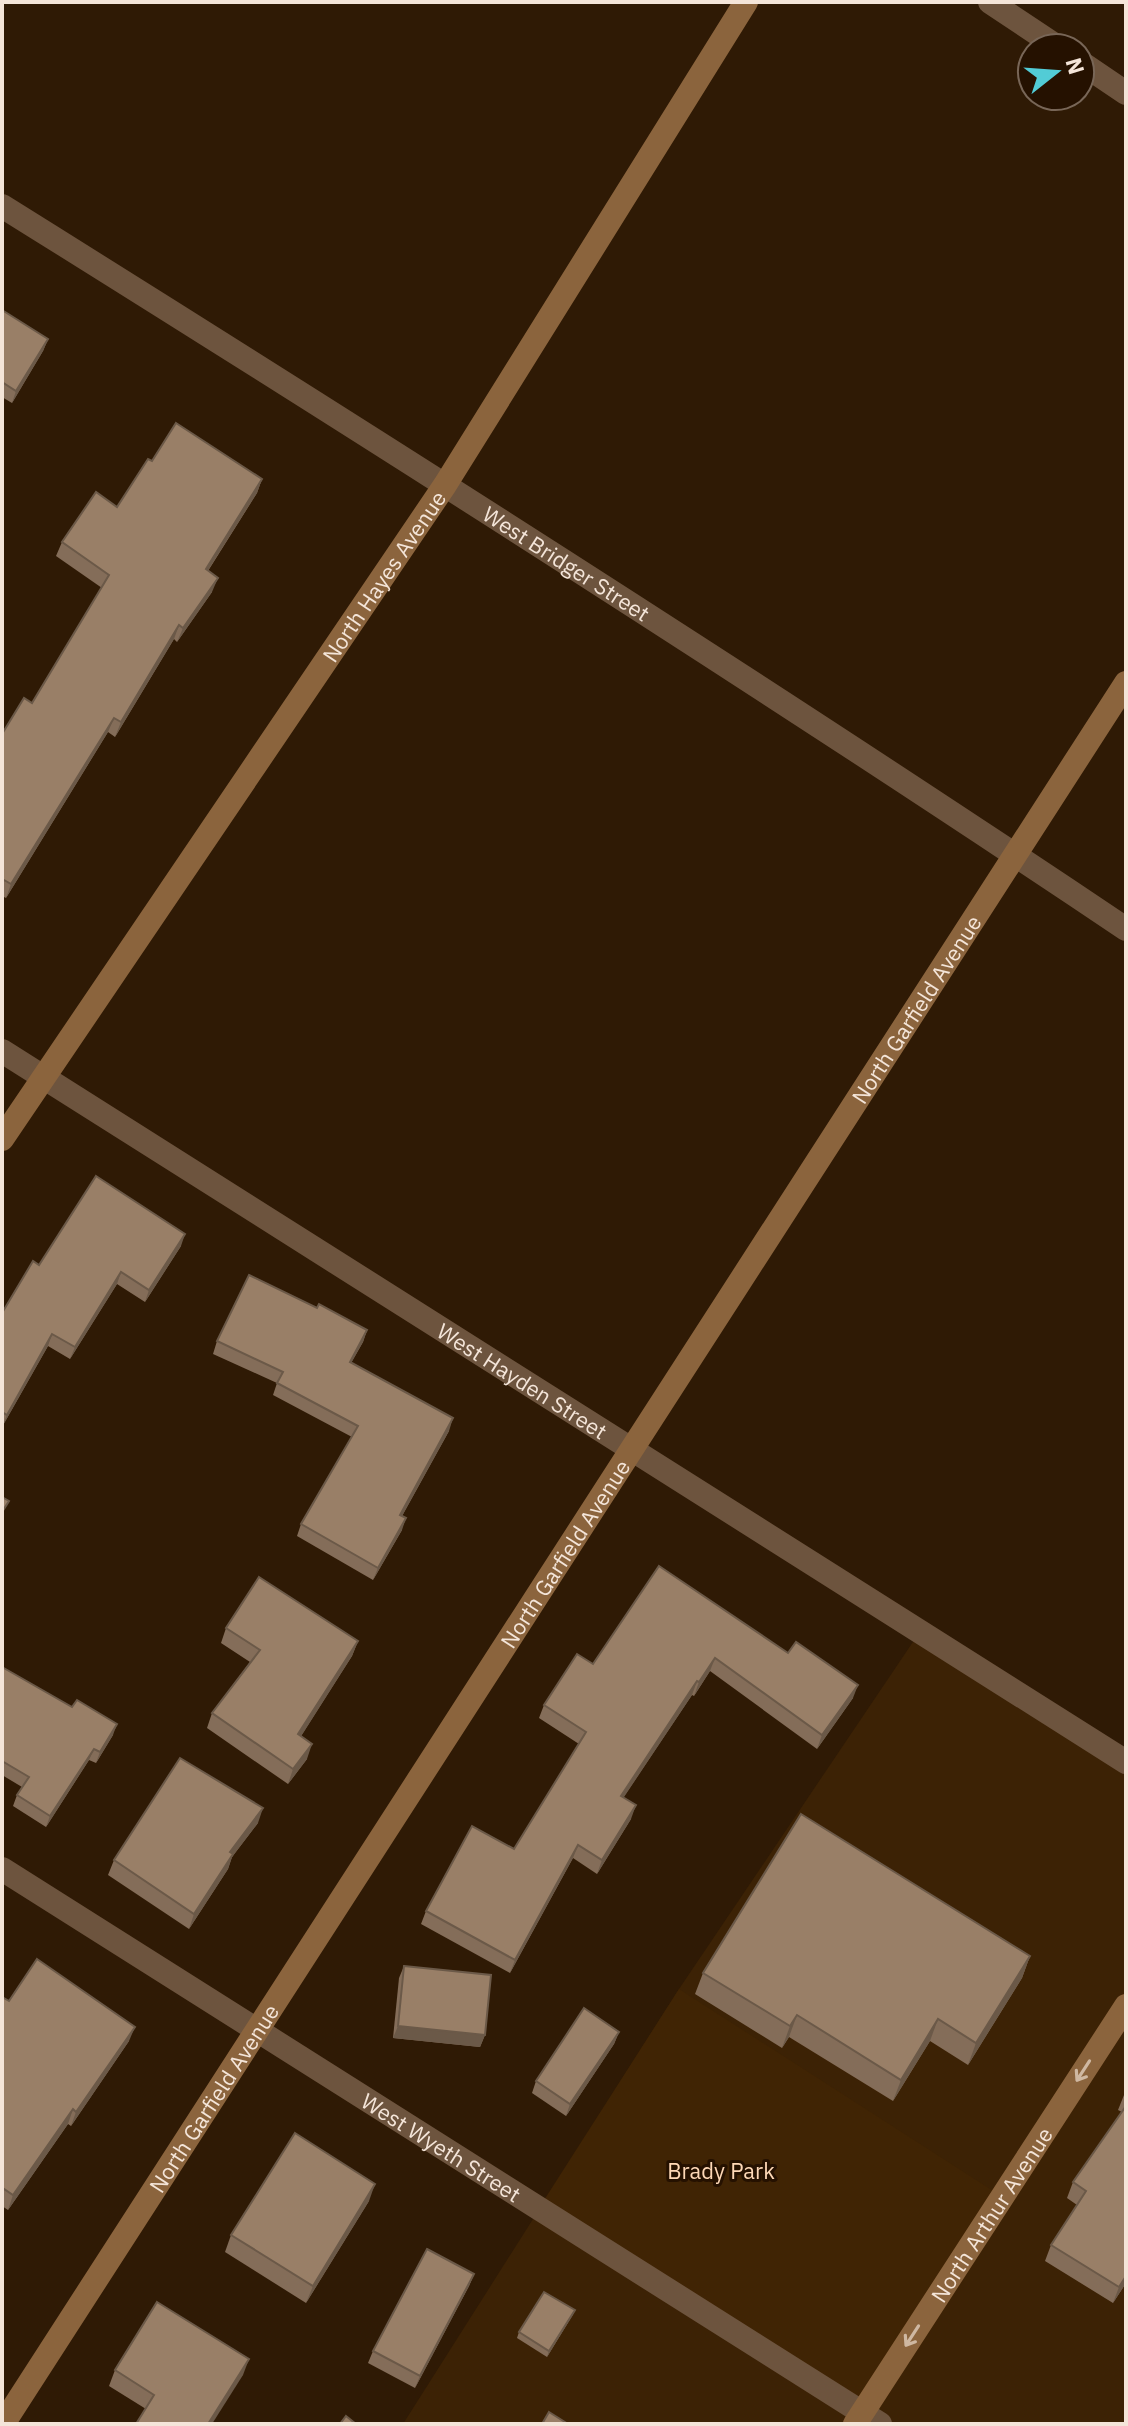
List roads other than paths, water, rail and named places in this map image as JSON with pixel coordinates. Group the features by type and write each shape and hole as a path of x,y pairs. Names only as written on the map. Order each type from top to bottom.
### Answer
{"street":[{"name":"North Hayes Avenue","path":"2,1139 445,485 746,2"},
{"path":"990,2 1035,32"},
{"path":"1096,73 1126,93"},
{"name":"West Bridger Street","path":"2,206 445,485 1126,929"},
{"name":"North Garfield Avenue","path":"3,2424 1126,683"},
{"name":"West Hayden Street","path":"2,1051 1126,1762"},
{"name":"West Wyeth Street","path":"2,1869 866,2420"},
{"name":"North Arthur Avenue","path":"866,2420 1126,2006"}],"park label":[{"name":"Brady Park","path":"721,2170"}]}
